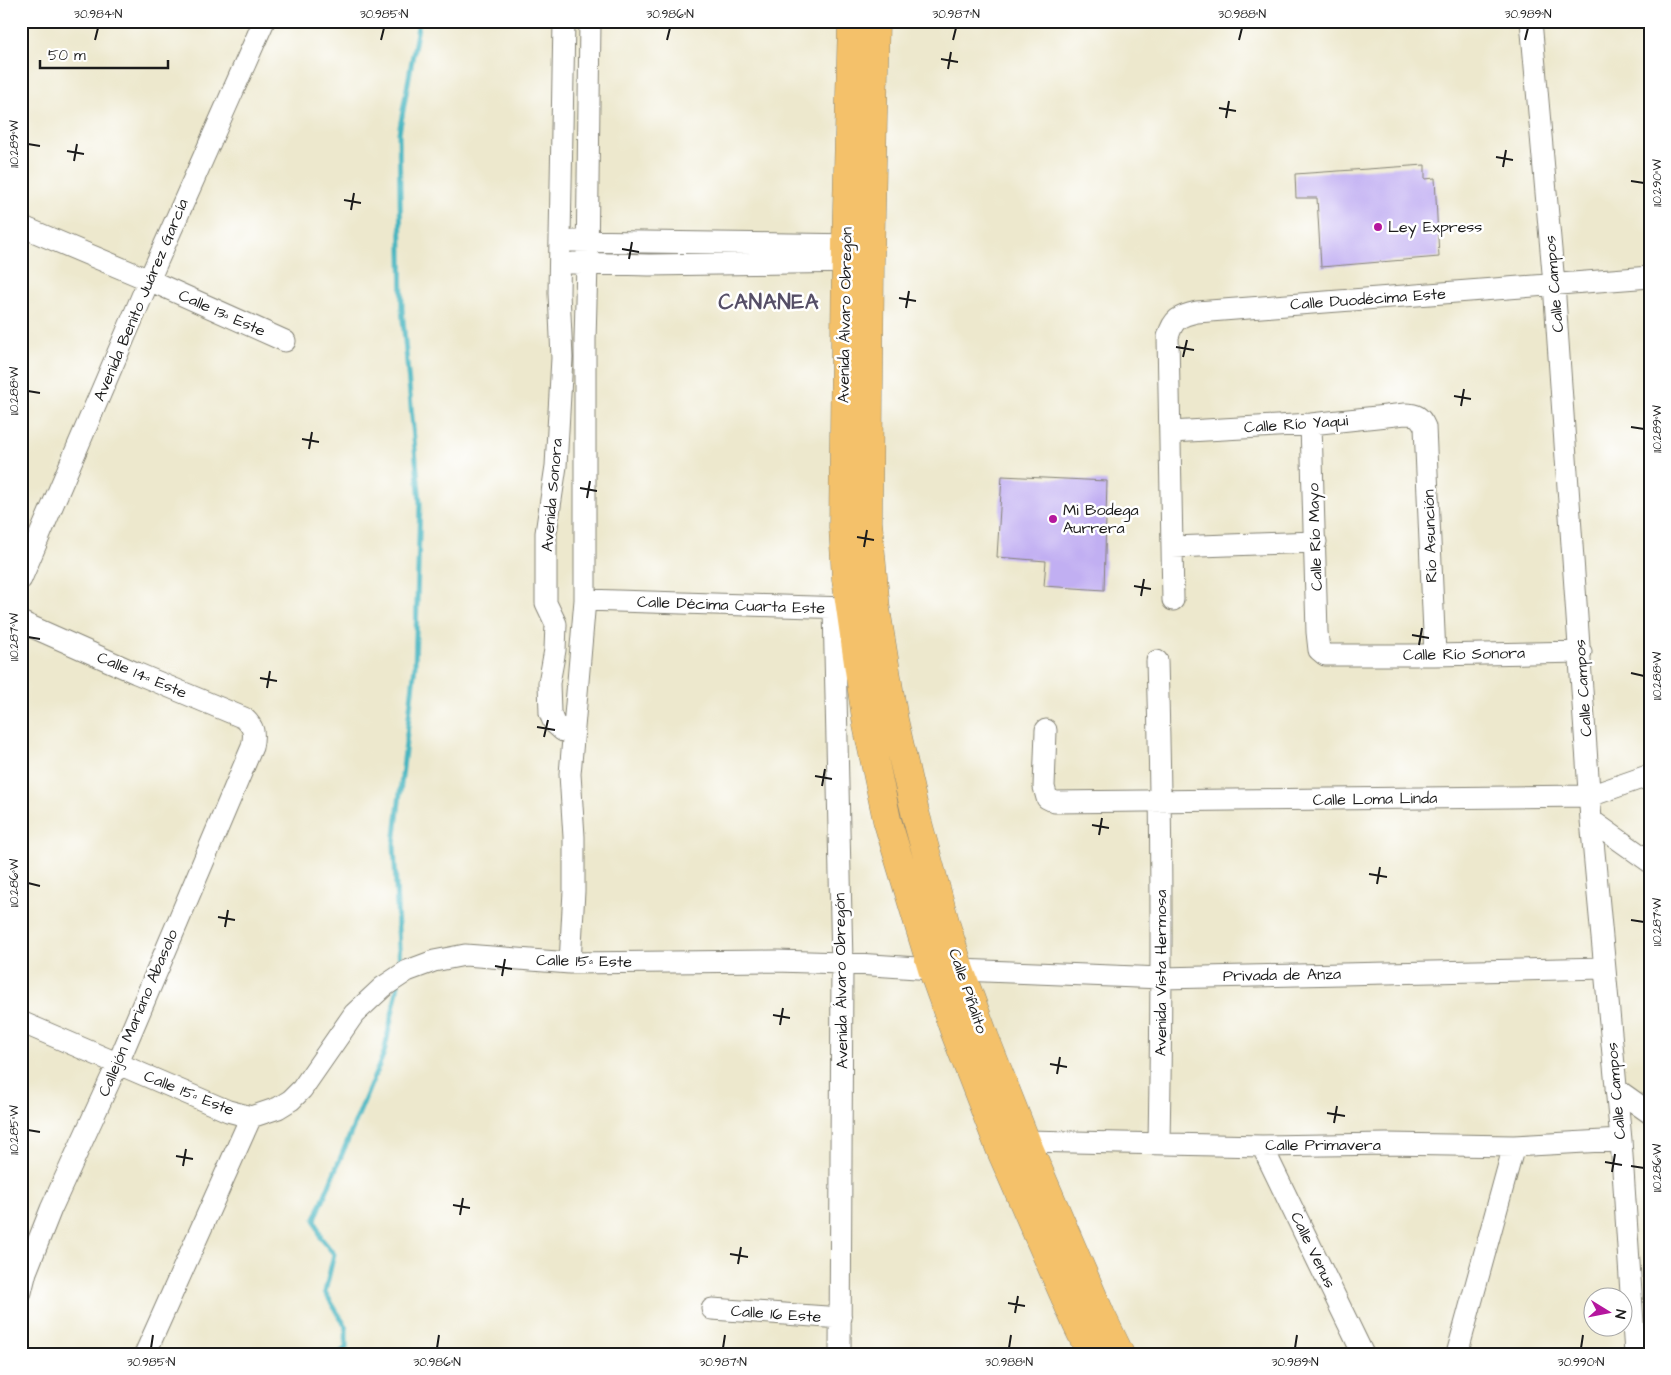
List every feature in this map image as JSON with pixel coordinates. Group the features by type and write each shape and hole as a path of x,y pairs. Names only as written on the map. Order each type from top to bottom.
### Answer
{"main road":[{"name":"Avenida Álvaro Obregón","path":"852,21 868,522 854,608"},
{"name":"Avenida Álvaro Obregón","path":"858,253 875,21"},
{"name":"Calle Piñalito","path":"854,608 867,725 885,810 932,969 1000,1150 1091,1354"},
{"name":"Calle Piñalito","path":"854,608 894,720 915,812 960,970 1026,1141 1097,1306 1120,1354"}],"street":[{"name":"Avenida Benito Juárez García","path":"21,579 149,280 264,21"},
{"name":"Avenida Sonora","path":"564,21 560,264 562,358 556,466 546,533 546,603 556,624 555,650 549,683 550,713 554,723 563,731 574,730"},
{"path":"570,963 574,891 570,774 585,600 585,340 590,21"},
{"name":"Calle Campos","path":"1531,21 1554,284 1591,820 1639,1351"},
{"name":"Calle 13ª Este","path":"21,226 149,280 285,342"},
{"path":"561,240 858,253"},
{"path":"560,264 649,265 858,253"},
{"name":"Calle Duodécima Este","path":"1171,432 1168,337 1172,324 1182,315 1197,312 1650,278"},
{"name":"Calle Río Yaqui","path":"1171,432 1312,424 1405,414 1415,414 1421,418"},
{"name":"Río Asunción","path":"1421,418 1425,427 1435,655"},
{"name":"Calle Río Mayo","path":"1312,424 1319,650"},
{"path":"1171,432 1173,600"},
{"path":"1172,547 1316,542"},
{"name":"Calle Décima Cuarta Este","path":"585,600 854,608"},
{"name":"Avenida Álvaro Obregón","path":"840,1354 842,963 854,608"},
{"name":"Calle 14ª Este","path":"21,622 244,718 252,725 255,734"},
{"name":"Calle Río Sonora","path":"1319,650 1325,655 1333,656 1580,652"},
{"name":"Avenida Vista Hermosa","path":"1157,662 1161,801 1162,978 1159,1144"},
{"name":"Calle Loma Linda","path":"1046,730 1044,787 1047,798 1055,802 1069,804 1161,801 1590,796 1650,775"},
{"name":"Callejón Mariano Abasolo","path":"21,1292 26,1272 51,1210 118,1063 252,747 255,734"},
{"path":"1591,820 1650,862"},
{"name":"Calle 15ª Este","path":"21,1022 228,1111 251,1117 278,1108 291,1100 302,1089 354,1014 383,987 407,971 434,961 465,955 570,963 776,961 960,970"},
{"name":"Privada de Anza","path":"960,970 1162,978 1604,968"},
{"path":"1616,1089 1650,1113"},
{"path":"145,1354 251,1117"},
{"name":"Calle Primavera","path":"1026,1141 1262,1146 1386,1144 1514,1146 1620,1140"},
{"name":"Calle Venus","path":"1262,1146 1363,1354"},
{"path":"1457,1354 1514,1146"},
{"name":"Calle 16 Este","path":"712,1310 841,1318"}],"building":[{"name":"Ley Express","path":"1425,165 1425,179 1435,178 1439,257 1321,267 1317,198 1296,198 1295,174"},
{"name":"Mi Bodega Aurrera","path":"1002,476 1107,481 1104,590 1044,586 1046,561 997,557"}],"waterway":[{"path":"400,969 394,844 415,666 420,503 402,309 399,133 419,21"},
{"path":"338,1354 346,1348 346,1327 325,1292 334,1254 321,1238 315,1219 384,1053 398,985"}],"place":[{"name":"Ley Express","path":"1378,227"},
{"name":"Mi Bodega Aurrera","path":"1053,519"}],"district":[{"name":"CANANEA","path":"769,302"}]}
